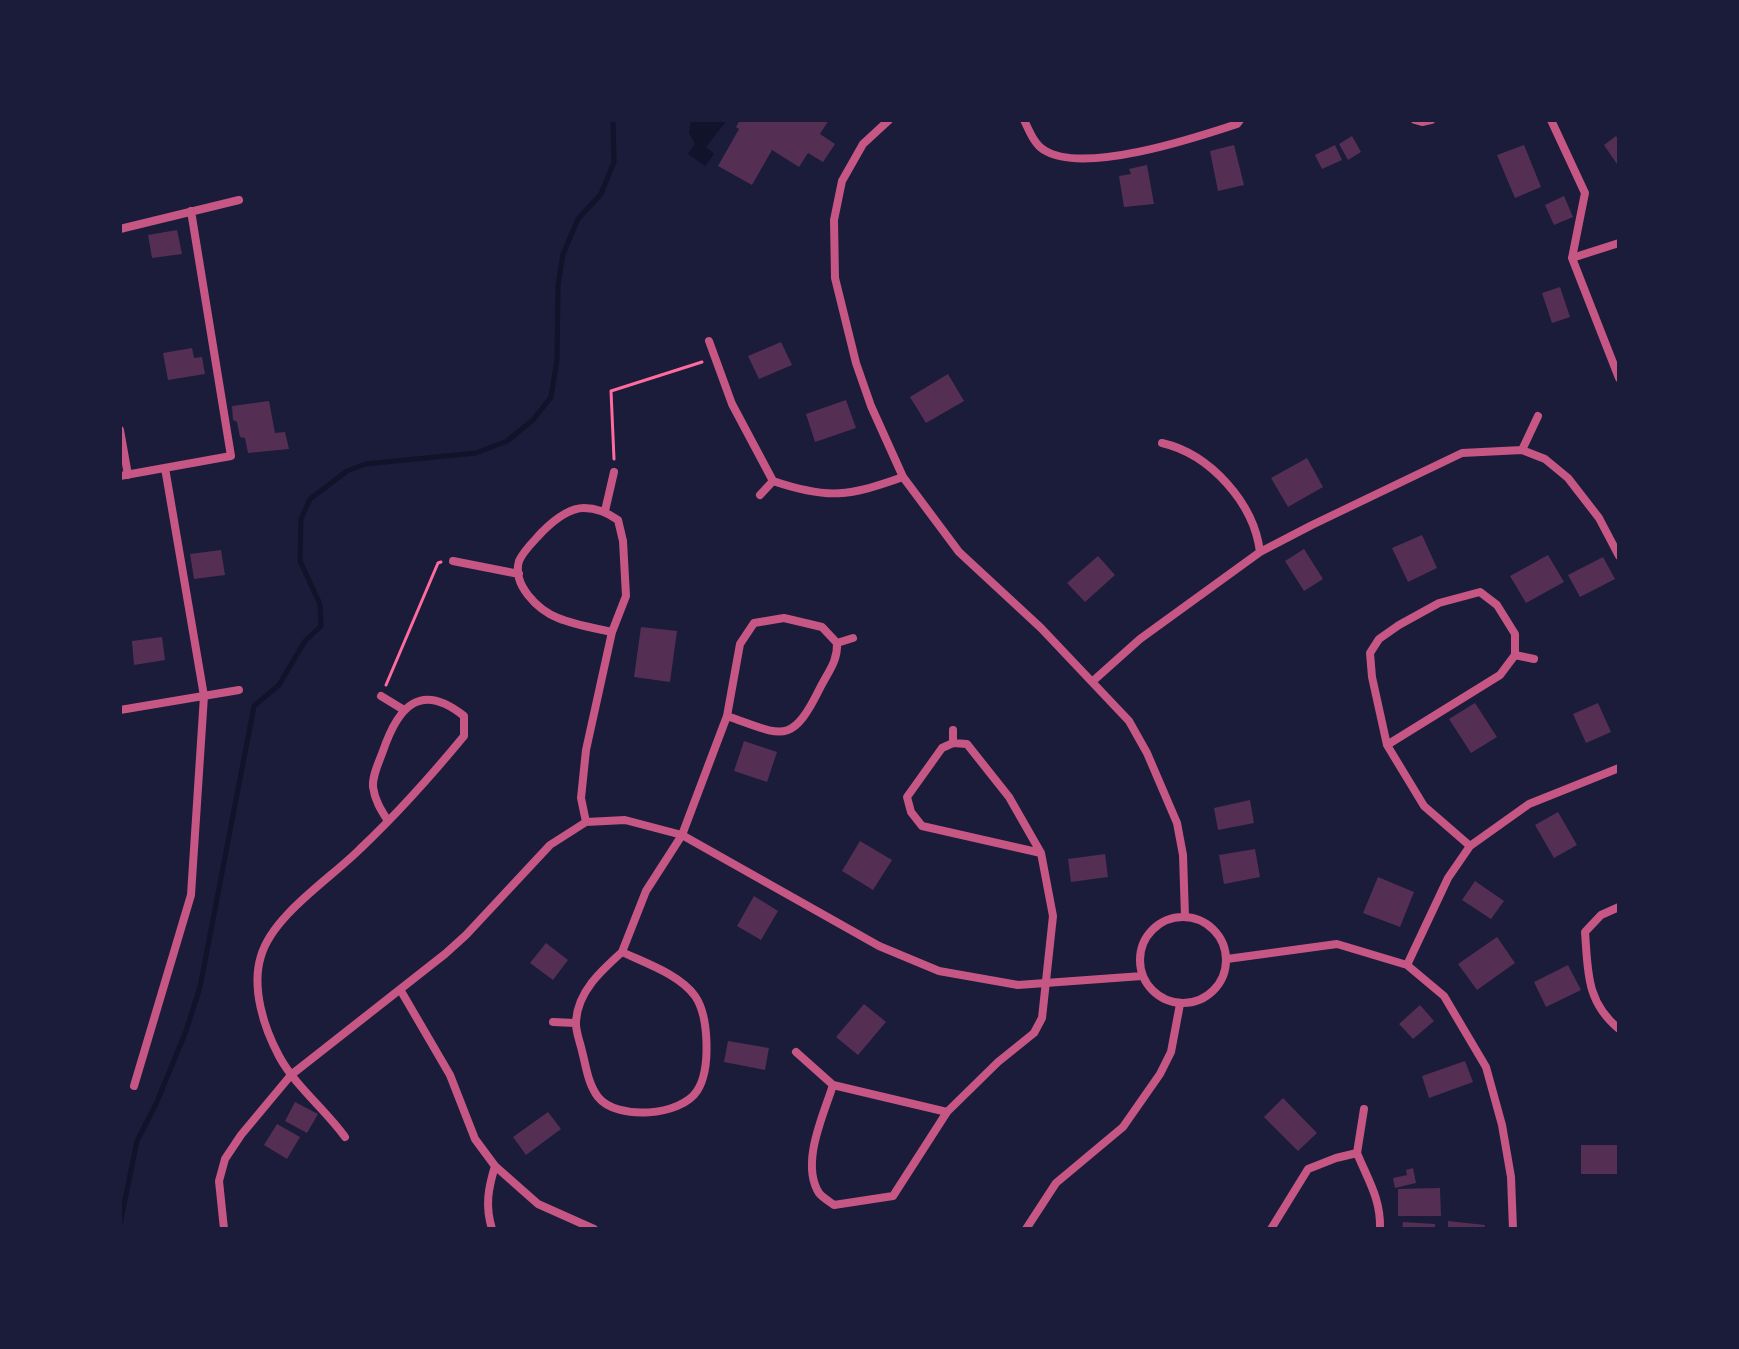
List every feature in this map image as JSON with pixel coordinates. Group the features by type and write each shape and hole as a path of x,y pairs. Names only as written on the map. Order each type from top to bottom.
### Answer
{"street":[{"path":"889,120 863,144 842,181 834,220 835,278 856,363 871,406 903,477 959,552 1041,628 1129,721 1147,753 1177,823 1183,855 1185,917"},
{"path":"1024,120 1032,138 1043,150 1057,156 1092,159 1185,142 1237,124 1240,120"},
{"path":"1415,120 1431,120"},
{"path":"1551,120 1585,193 1572,258 1619,378"},
{"path":"120,229 239,200"},
{"path":"120,430 124,476 231,456 191,211"},
{"path":"1572,258 1619,243"},
{"path":"709,341 732,404 773,481 796,489 834,495 857,493 903,477"},
{"path":"1522,450 1538,416"},
{"path":"1162,443 1191,453 1237,495 1258,532 1260,552"},
{"path":"1093,681 1140,639 1260,552 1462,453 1522,450 1545,459 1568,478 1599,518 1619,556"},
{"path":"134,1086 191,895 204,696 165,468"},
{"path":"605,511 614,472"},
{"path":"760,495 773,481"},
{"path":"586,822 581,798 586,750 612,632 626,596 618,520 605,511 582,508 554,520 532,542 519,561 519,574 527,595 546,612 557,618 612,632"},
{"path":"453,561 519,574"},
{"path":"1387,745 1500,675 1515,655 1515,634 1497,605 1480,592 1439,603 1399,625 1379,639 1370,653 1387,745 1424,806 1470,846"},
{"path":"622,952 674,978 695,996 705,1024 707,1059 697,1091 677,1108 651,1112 618,1111 600,1099 589,1080 575,1023 578,1009 593,978 622,952 646,891 682,835 727,716 740,644 754,623 784,618 822,627 837,643 837,656 805,719 791,730 772,733 727,716"},
{"path":"837,643 853,638"},
{"path":"1515,655 1534,659"},
{"path":"120,710 239,690"},
{"path":"381,696 404,710"},
{"path":"345,1137 279,1057 261,1010 257,981 261,956 273,930 388,821 464,736 464,716 448,703 419,700 404,710 393,723 372,783 376,804 388,821"},
{"path":"953,730 953,743"},
{"path":"833,1085 815,1133 814,1173 819,1194 834,1205 893,1196 947,1112 998,1062 1034,1033 1042,1018 1043,985 1053,916 1041,853 1009,797 967,744 953,743 942,748 907,797 911,812 922,826 1041,853"},
{"path":"1407,965 1448,878 1470,846 1529,804 1619,768"},
{"path":"224,1229 219,1181 225,1159 291,1075 401,991 466,935 550,845 586,822 625,820 682,835 879,946 939,971 982,981 1043,985 1142,976"},
{"path":"1619,907 1601,915 1585,932 1589,987 1601,1011 1619,1029"},
{"path":"1185,917 1209,925 1224,946 1227,959 1221,982 1213,992 1203,999 1180,1004 1157,995 1142,976 1140,962 1141,948 1158,925 1185,917"},
{"path":"1227,959 1337,944 1407,965 1444,996 1486,1067 1502,1125 1511,1177 1513,1229"},
{"path":"401,991 450,1075 475,1139 495,1166 538,1204 594,1229"},
{"path":"1026,1229 1056,1183 1123,1127 1160,1074 1171,1052 1180,1004"},
{"path":"553,1022 575,1023"},
{"path":"796,1052 833,1085 947,1112"},
{"path":"1364,1109 1357,1153 1374,1186 1380,1229"},
{"path":"1271,1229 1308,1169 1357,1153"},
{"path":"492,1229 487,1212 487,1192 495,1166"}],"path":[{"path":"614,472 611,391 714,358"},
{"path":"381,696 438,563 453,561"}],"shaded area":[{"path":"691,120 727,120 706,147 714,154 705,166 688,154 695,144 689,133"}],"building":[{"path":"740,120 829,120 820,134 835,144 823,162 808,153 799,167 772,150 752,185 718,166 739,129 736,127"},
{"path":"1352,136 1361,152 1348,160 1339,144"},
{"path":"1616,136 1619,141 1619,167 1604,145"},
{"path":"1234,145 1244,185 1218,191 1210,151"},
{"path":"1335,145 1342,160 1322,169 1315,155"},
{"path":"1524,145 1541,187 1515,198 1497,155"},
{"path":"1147,165 1154,204 1124,207 1119,176 1131,174 1129,169"},
{"path":"1564,196 1573,217 1554,225 1545,205"},
{"path":"177,230 182,254 152,258 148,235"},
{"path":"1560,287 1570,317 1552,323 1542,293"},
{"path":"781,342 792,365 759,379 748,356"},
{"path":"192,348 194,358 202,357 205,374 168,380 163,353"},
{"path":"948,374 964,401 926,423 910,397"},
{"path":"846,400 856,428 815,442 806,414"},
{"path":"269,401 275,433 285,432 289,449 248,453 245,438 240,437 237,422 233,420 232,406"},
{"path":"1307,458 1323,487 1288,507 1271,478"},
{"path":"1422,535 1437,568 1408,582 1392,548"},
{"path":"1304,549 1323,579 1304,591 1285,561"},
{"path":"221,550 225,575 194,579 190,554"},
{"path":"1548,555 1564,582 1526,603 1510,576"},
{"path":"1098,556 1115,575 1085,602 1067,583"},
{"path":"1603,557 1615,579 1580,597 1568,575"},
{"path":"641,627 677,631 670,682 634,677"},
{"path":"162,637 165,660 134,665 132,641"},
{"path":"1475,703 1497,737 1471,753 1449,719"},
{"path":"1598,703 1611,732 1586,743 1573,714"},
{"path":"744,741 777,752 767,782 734,771"},
{"path":"1250,800 1254,823 1218,830 1214,808"},
{"path":"1558,812 1577,845 1554,858 1535,825"},
{"path":"860,841 892,860 873,890 842,871"},
{"path":"1255,849 1260,877 1224,884 1219,855"},
{"path":"1105,854 1108,877 1071,882 1068,859"},
{"path":"1378,877 1414,892 1400,927 1363,913"},
{"path":"1475,881 1504,901 1491,919 1462,900"},
{"path":"754,896 778,911 761,940 737,926"},
{"path":"1497,937 1515,963 1477,990 1458,964"},
{"path":"546,943 568,960 553,980 530,963"},
{"path":"1568,965 1581,990 1546,1007 1534,982"},
{"path":"864,1004 886,1022 858,1055 836,1037"},
{"path":"1420,1005 1434,1021 1413,1039 1399,1024"},
{"path":"728,1041 769,1048 765,1070 724,1062"},
{"path":"1465,1061 1473,1082 1429,1098 1422,1076"},
{"path":"1283,1098 1317,1133 1298,1151 1264,1117"},
{"path":"295,1102 318,1114 307,1133 285,1121"},
{"path":"548,1112 561,1129 526,1155 513,1137"},
{"path":"277,1124 300,1137 287,1159 264,1145"},
{"path":"1581,1145 1619,1145 1619,1174 1581,1174"},
{"path":"1413,1168 1416,1183 1395,1188 1393,1178 1407,1175 1406,1170"},
{"path":"1440,1188 1441,1216 1398,1216 1398,1189"},
{"path":"1448,1221 1485,1225 1484,1229 1448,1229"},
{"path":"1403,1222 1435,1224 1435,1229 1402,1229"}],"waterway":[{"path":"120,1224 137,1141 186,1031 200,987 254,706 279,685 305,641 321,626 320,604 300,561 301,519 310,499 347,471 365,464 476,453 507,441 533,420 551,397 557,360 558,286 563,254 578,219 601,194 614,162 613,120"}]}
